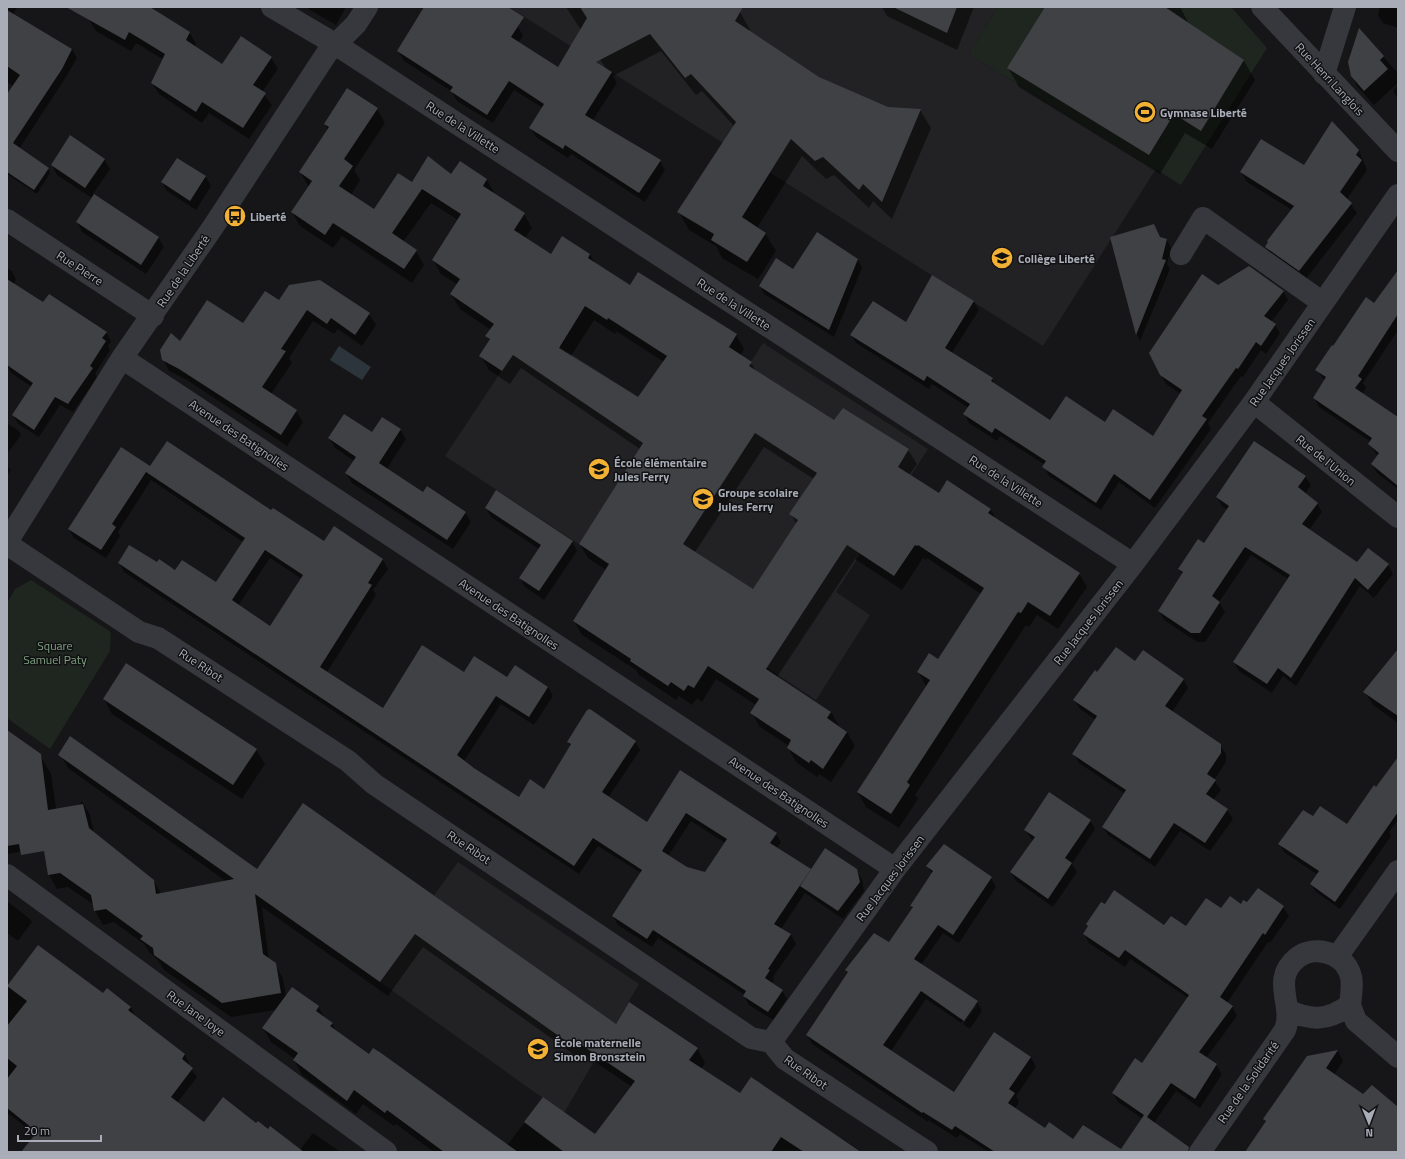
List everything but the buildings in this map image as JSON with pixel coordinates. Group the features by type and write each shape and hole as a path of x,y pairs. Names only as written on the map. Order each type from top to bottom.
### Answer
{"street":[{"name":"Rue de la Villette","path":"272,7 335,44 1133,564"},
{"name":"Rue de la Liberté","path":"7,543 122,358 153,316 326,53 356,24 367,7"},
{"name":"Rue Henri Langlois","path":"1262,7 1398,151"},
{"path":"1324,74 1344,7"},
{"name":"Rue Jacques Jorissen","path":"771,1042 895,869 1133,564 1254,402 1398,195"},
{"path":"1181,254 1203,218 1323,303"},
{"name":"Rue Pierre","path":"7,220 153,316"},
{"name":"Avenue des Batignolles","path":"122,358 895,869"},
{"name":"Rue de l'Union","path":"1254,402 1398,517"},
{"name":"Rue Ribot","path":"7,543 139,632 158,638 348,761 374,784 752,1038 771,1042 785,1059 927,1152"},
{"path":"1337,957 1398,871"},
{"name":"Rue Jane Joye","path":"7,875 386,1152"},
{"path":"1350,1005 1332,1016 1313,1019 1288,1010 1284,995 1284,974 1297,958 1317,951 1328,952 1337,957 1349,971 1352,990 1350,1005 1356,1021 1398,1058"},
{"name":"Rue de la Solidarité","path":"1200,1152 1285,1030 1289,1021 1288,1010"}],"shaded area":[{"name":"Collège Liberté","path":"509,7 998,7 969,54 1156,169 1043,346"},
{"name":"Groupe scolaire Jules Ferry","path":"530,328 702,437 763,343 928,449 836,592 870,615 816,700 445,456"},
{"path":"339,346 371,367 362,380 330,360"},
{"name":"École maternelle Simon Bronsztein","path":"458,862 639,984 564,1113 380,982 414,934 409,930"}],"green space":[{"name":"Gymnase Liberté","path":"998,7 1231,7 1267,48 1181,185 969,54"},
{"name":"Square Samuel Paty","path":"31,580 111,632 110,651 50,749 7,718 7,603 15,589"}],"place":[{"name":"Gymnase Liberté","path":"1145,112"},
{"name":"Liberté","path":"235,216"},
{"name":"Collège Liberté","path":"1002,258"},
{"name":"École élémentaire Jules Ferry","path":"599,469"},
{"name":"Groupe scolaire Jules Ferry","path":"703,499"},
{"name":"École maternelle Simon Bronsztein","path":"538,1049"}]}
